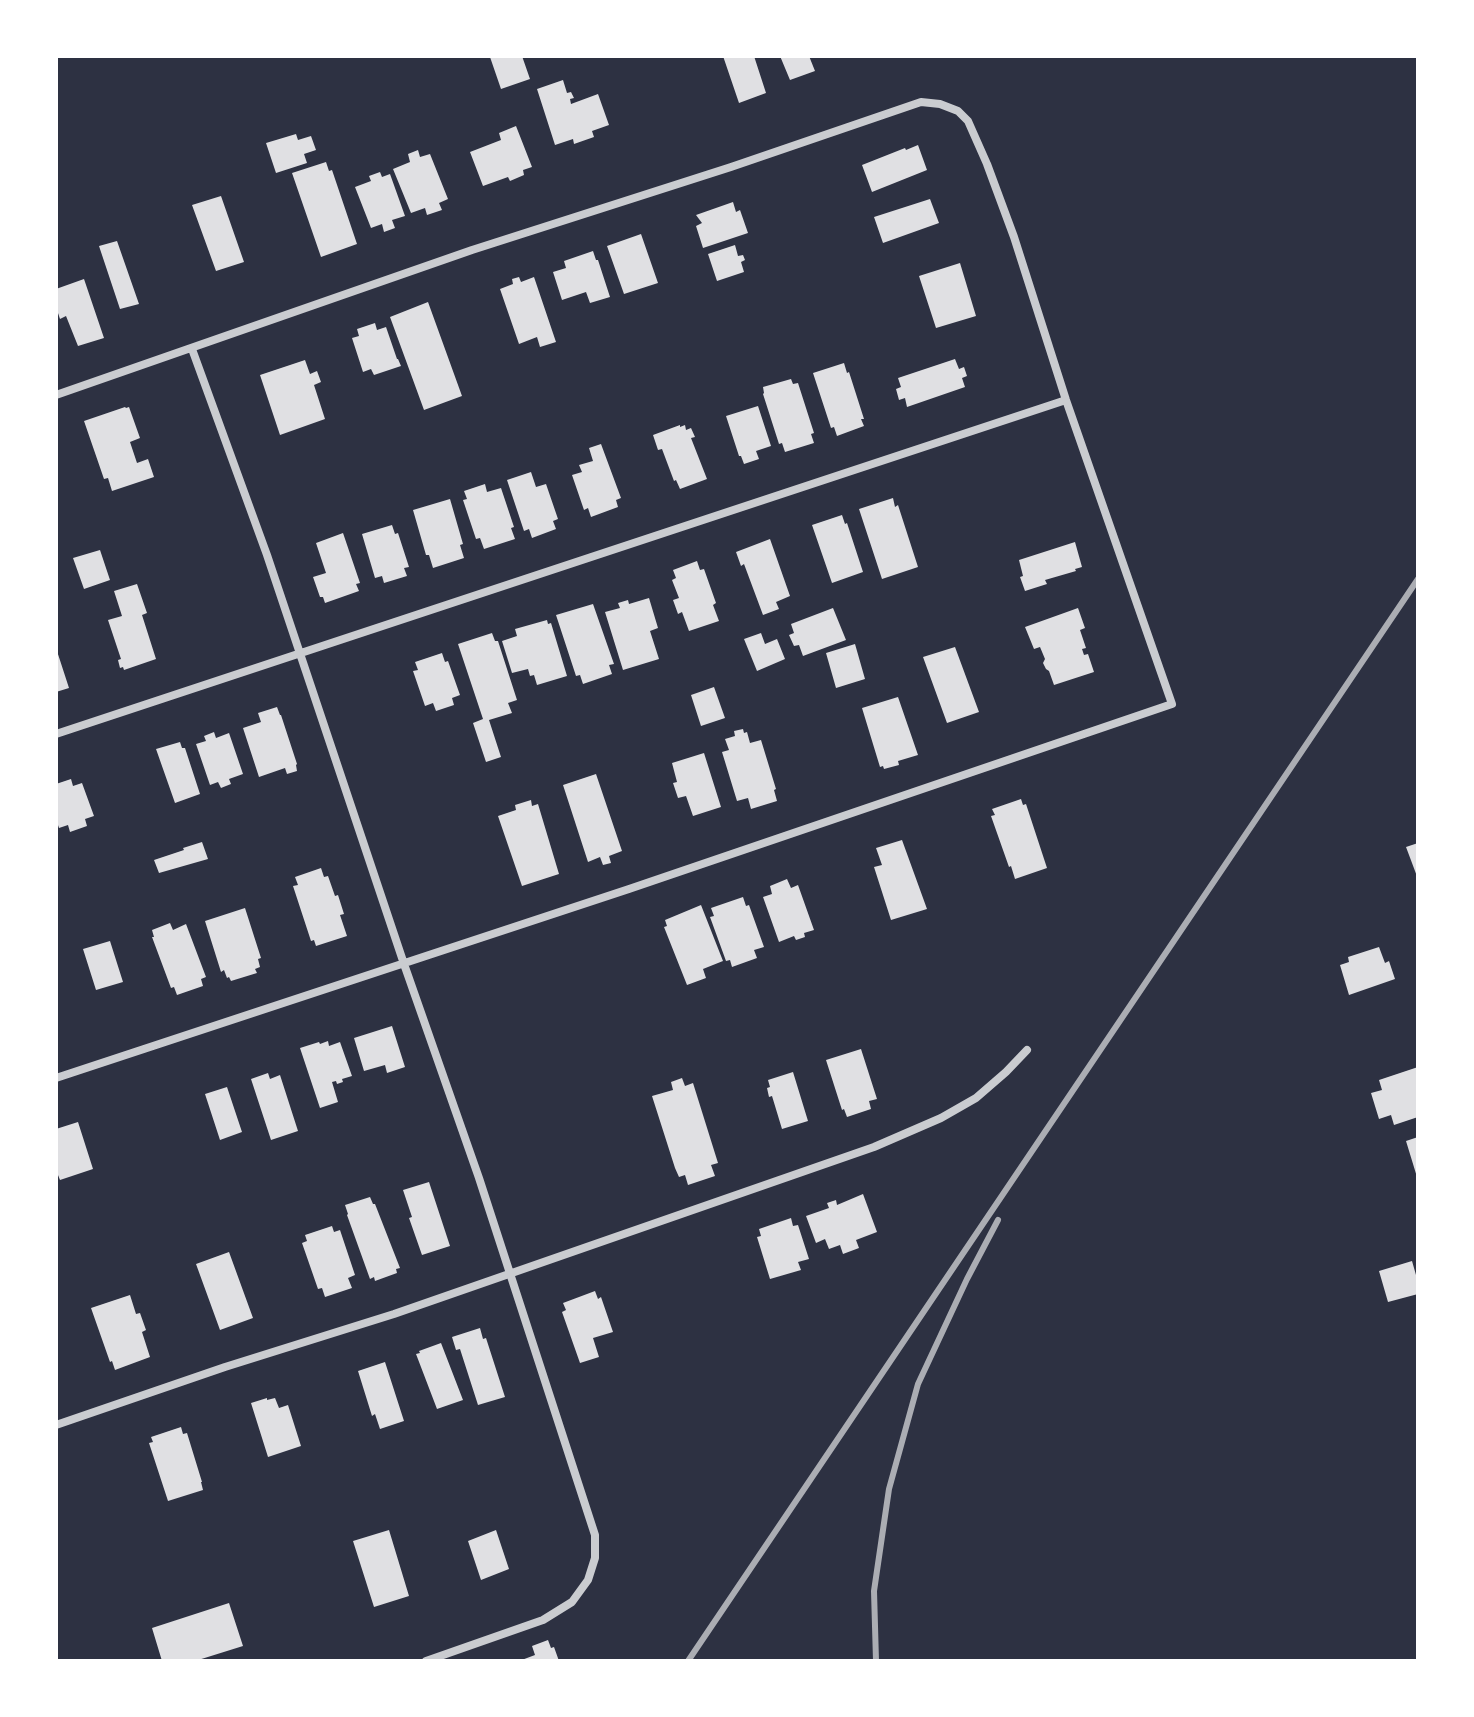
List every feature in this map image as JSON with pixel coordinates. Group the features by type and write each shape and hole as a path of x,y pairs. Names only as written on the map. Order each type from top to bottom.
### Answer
{"street":[{"path":"56,395 472,250 921,102 940,104 958,111 968,121 987,164 1172,704 404,964 56,1078"},
{"path":"192,349 301,654 479,1178 595,1535 595,1558 588,1580 572,1602 543,1620 426,1661"},
{"path":"56,734 1066,400"},
{"path":"56,1425 394,1314 874,1147 941,1118 976,1098 1027,1050"}],"building":[{"path":"522,56 530,79 501,89 490,57"},
{"path":"723,56 754,56 766,93 739,103"},
{"path":"780,56 809,56 815,71 790,80"},
{"path":"563,80 567,93 571,92 574,98 570,99 571,104 598,94 609,125 592,131 594,137 574,144 573,139 555,145 537,89"},
{"path":"516,126 532,167 523,170 524,175 510,181 508,177 483,186 470,152 501,140 499,133"},
{"path":"296,134 298,140 311,136 316,150 304,154 307,163 276,173 266,143"},
{"path":"918,145 927,170 872,192 862,165"},
{"path":"418,150 420,157 430,154 448,199 439,203 442,210 427,215 425,208 411,213 393,169 410,162 408,154"},
{"path":"326,162 329,171 332,170 357,244 321,257 292,173"},
{"path":"380,172 382,177 390,174 405,216 392,220 395,228 384,232 382,224 371,228 355,187 371,181 369,176"},
{"path":"221,196 244,262 216,271 192,205"},
{"path":"930,199 939,223 883,243 874,217"},
{"path":"733,202 736,212 740,210 748,233 703,248 696,226 702,223 696,215"},
{"path":"641,234 658,283 624,294 607,246"},
{"path":"117,241 139,304 120,309 99,246"},
{"path":"735,245 738,256 743,255 745,260 741,262 744,272 717,281 708,254"},
{"path":"593,251 610,297 590,303 586,292 562,300 553,272 566,268 564,261"},
{"path":"960,263 976,316 936,328 919,276"},
{"path":"519,277 521,282 534,277 556,342 540,347 537,337 519,344 500,289 513,284 512,279"},
{"path":"84,279 104,338 78,346 66,316 60,319 56,289"},
{"path":"428,302 462,396 424,410 390,317"},
{"path":"375,323 377,330 386,327 401,366 374,375 371,369 363,372 352,338 359,336 357,329"},
{"path":"955,359 959,369 964,367 967,376 962,378 965,387 907,407 905,398 899,400 896,389 901,387 898,378"},
{"path":"305,360 310,374 317,371 321,382 314,385 325,419 280,435 260,375"},
{"path":"844,363 864,426 837,436 834,427 831,428 813,373"},
{"path":"791,379 793,384 798,383 814,433 811,434 814,443 785,452 782,443 779,444 763,387"},
{"path":"758,406 771,446 756,451 759,459 744,464 726,416"},
{"path":"129,407 140,438 130,442 137,463 148,459 154,477 112,491 108,478 104,479 84,421"},
{"path":"685,425 686,430 691,428 695,437 691,438 707,479 680,489 653,435"},
{"path":"601,444 621,498 616,500 618,507 591,517 588,508 584,510 572,475 582,472 579,465 593,461 589,448"},
{"path":"531,472 536,487 546,484 558,519 553,521 556,529 532,538 529,529 524,531 507,480"},
{"path":"485,484 487,492 501,488 515,539 484,549 480,538 476,539 463,500 467,499 464,491"},
{"path":"893,498 918,567 882,579 859,509"},
{"path":"450,499 464,558 433,568 413,510"},
{"path":"842,515 863,572 832,583 812,525"},
{"path":"392,525 395,534 398,533 409,567 404,568 407,576 384,583 382,576 375,578 362,534"},
{"path":"343,533 360,583 356,584 359,591 325,603 313,577 326,573 316,543"},
{"path":"770,539 790,596 776,602 779,609 763,615 744,564 741,566 736,552"},
{"path":"1075,542 1082,567 1025,591 1019,560"},
{"path":"100,550 110,580 84,589 73,558"},
{"path":"697,561 700,570 704,569 719,621 689,631 682,612 678,614 673,600 679,598 672,580 676,578 673,570"},
{"path":"137,584 147,613 142,615 156,659 124,670 120,668 118,660 121,659 108,620 122,616 114,591"},
{"path":"649,598 658,628 650,631 659,659 623,670 605,612 620,608 618,603 628,600 629,604"},
{"path":"593,604 614,664 609,665 612,674 583,684 580,675 576,676 556,615"},
{"path":"833,608 846,640 803,656 799,645 794,646 789,635 794,633 791,624"},
{"path":"1078,608 1085,628 1080,630 1086,648 1082,649 1084,655 1088,654 1094,672 1054,685 1043,663 1045,659 1040,647 1034,649 1025,627"},
{"path":"547,620 548,624 551,623 567,676 537,685 528,669 512,673 502,641 517,636 515,629"},
{"path":"492,633 498,641 517,700 508,703 512,713 489,720 501,757 486,762 473,723 483,719 458,644"},
{"path":"761,633 765,644 777,639 785,659 757,671 744,639"},
{"path":"855,644 865,679 836,688 826,653"},
{"path":"955,647 979,712 947,723 923,657"},
{"path":"56,648 69,688 56,692"},
{"path":"442,653 460,695 452,698 454,705 436,711 433,703 425,706 413,671 418,670 415,662"},
{"path":"714,687 725,718 701,726 691,695"},
{"path":"898,697 918,755 884,769 880,767 862,708"},
{"path":"277,707 297,771 287,774 285,768 259,777 243,728 261,722 258,713"},
{"path":"743,729 750,743 761,740 776,789 777,801 751,809 748,798 737,801 722,752 729,750 725,739 735,736 734,731"},
{"path":"214,732 216,738 229,733 243,774 229,779 231,784 221,788 218,782 210,785 196,744 206,741 204,736"},
{"path":"180,742 185,748 200,794 175,803 156,749"},
{"path":"704,753 721,807 693,816 686,796 678,798 672,763"},
{"path":"596,774 622,851 609,856 611,863 603,865 600,857 588,862 563,785"},
{"path":"71,779 73,786 82,783 94,816 85,819 87,826 70,832 68,825 59,828 56,819 56,784"},
{"path":"1021,799 1023,805 1026,804 1047,868 1015,879 991,816 995,815 992,809"},
{"path":"531,800 532,806 538,804 559,874 522,886 498,816 516,810 515,805"},
{"path":"902,840 927,909 891,920 874,867 882,865 876,848"},
{"path":"202,842 208,859 159,873 154,860"},
{"path":"1418,843 1418,879 1406,847"},
{"path":"321,868 324,877 328,876 335,896 338,895 347,936 316,946 314,940 311,941 293,886 298,885 295,877"},
{"path":"787,879 791,888 798,885 814,930 804,933 805,937 796,940 794,936 779,942 763,897 772,894 770,886"},
{"path":"743,897 746,906 749,905 764,947 754,950 757,958 732,967 730,960 726,961 710,917 714,916 711,908"},
{"path":"701,905 723,961 703,969 706,978 687,985 664,927 667,926 665,920"},
{"path":"245,908 261,958 258,959 260,967 255,969 257,973 231,981 224,970 221,972 205,921"},
{"path":"170,923 173,930 186,924 206,977 201,979 203,986 177,995 174,987 171,988 152,937 152,930"},
{"path":"110,941 123,982 96,990 83,949"},
{"path":"1379,947 1385,963 1389,961 1395,979 1349,995 1340,965 1349,962 1348,957"},
{"path":"392,1026 405,1067 387,1073 385,1065 364,1071 354,1038"},
{"path":"328,1041 329,1046 340,1042 352,1076 337,1084 336,1081 332,1082 338,1102 320,1108 300,1048"},
{"path":"861,1049 877,1099 869,1101 871,1109 847,1117 826,1060"},
{"path":"1418,1067 1418,1117 1394,1125 1391,1115 1379,1119 1371,1093 1382,1090 1379,1080"},
{"path":"793,1072 808,1121 782,1129 772,1096 769,1097 768,1080"},
{"path":"268,1073 270,1079 280,1075 298,1131 271,1140 251,1079"},
{"path":"682,1078 685,1086 693,1083 718,1163 711,1165 715,1176 688,1185 685,1175 679,1177 675,1168 652,1096 673,1090 671,1082"},
{"path":"227,1087 242,1132 220,1140 205,1094"},
{"path":"78,1122 93,1169 60,1180 56,1170 56,1129"},
{"path":"1418,1137 1418,1176 1417,1177 1406,1141"},
{"path":"429,1182 450,1246 422,1255 403,1190"},
{"path":"863,1194 877,1232 856,1240 859,1248 843,1254 840,1245 829,1249 825,1239 816,1243 806,1216 829,1208 827,1203 836,1200 837,1205"},
{"path":"370,1197 400,1268 396,1269 397,1273 375,1281 374,1277 370,1279 345,1205"},
{"path":"791,1218 793,1226 798,1225 809,1259 798,1262 801,1270 770,1279 757,1237 761,1236 759,1229"},
{"path":"332,1226 334,1232 340,1230 355,1275 348,1278 352,1288 325,1297 322,1288 318,1289 302,1243 307,1241 305,1235"},
{"path":"229,1252 253,1318 220,1330 196,1264"},
{"path":"1412,1261 1418,1294 1388,1302 1379,1271"},
{"path":"595,1291 598,1299 601,1297 613,1332 593,1338 599,1357 580,1363 562,1312 566,1310 563,1303"},
{"path":"130,1295 136,1314 140,1313 146,1330 142,1332 150,1357 115,1370 91,1308"},
{"path":"480,1328 505,1397 478,1405 460,1349 456,1350 452,1337"},
{"path":"441,1343 463,1400 437,1409 416,1354"},
{"path":"385,1362 404,1421 380,1429 375,1414 372,1416 358,1371"},
{"path":"275,1398 279,1408 288,1405 301,1446 268,1457 251,1403"},
{"path":"181,1427 183,1434 187,1433 203,1490 168,1501 149,1443 153,1442 151,1437"},
{"path":"389,1530 409,1596 374,1607 353,1541"},
{"path":"496,1530 509,1569 481,1580 468,1541"},
{"path":"229,1603 243,1646 195,1661 162,1661 152,1628"},
{"path":"548,1640 559,1661 519,1661 535,1655 532,1646"}],"railway":[{"path":"688,1661 1418,579"},
{"path":"876,1661 874,1591 889,1489 918,1384 998,1220"}]}
